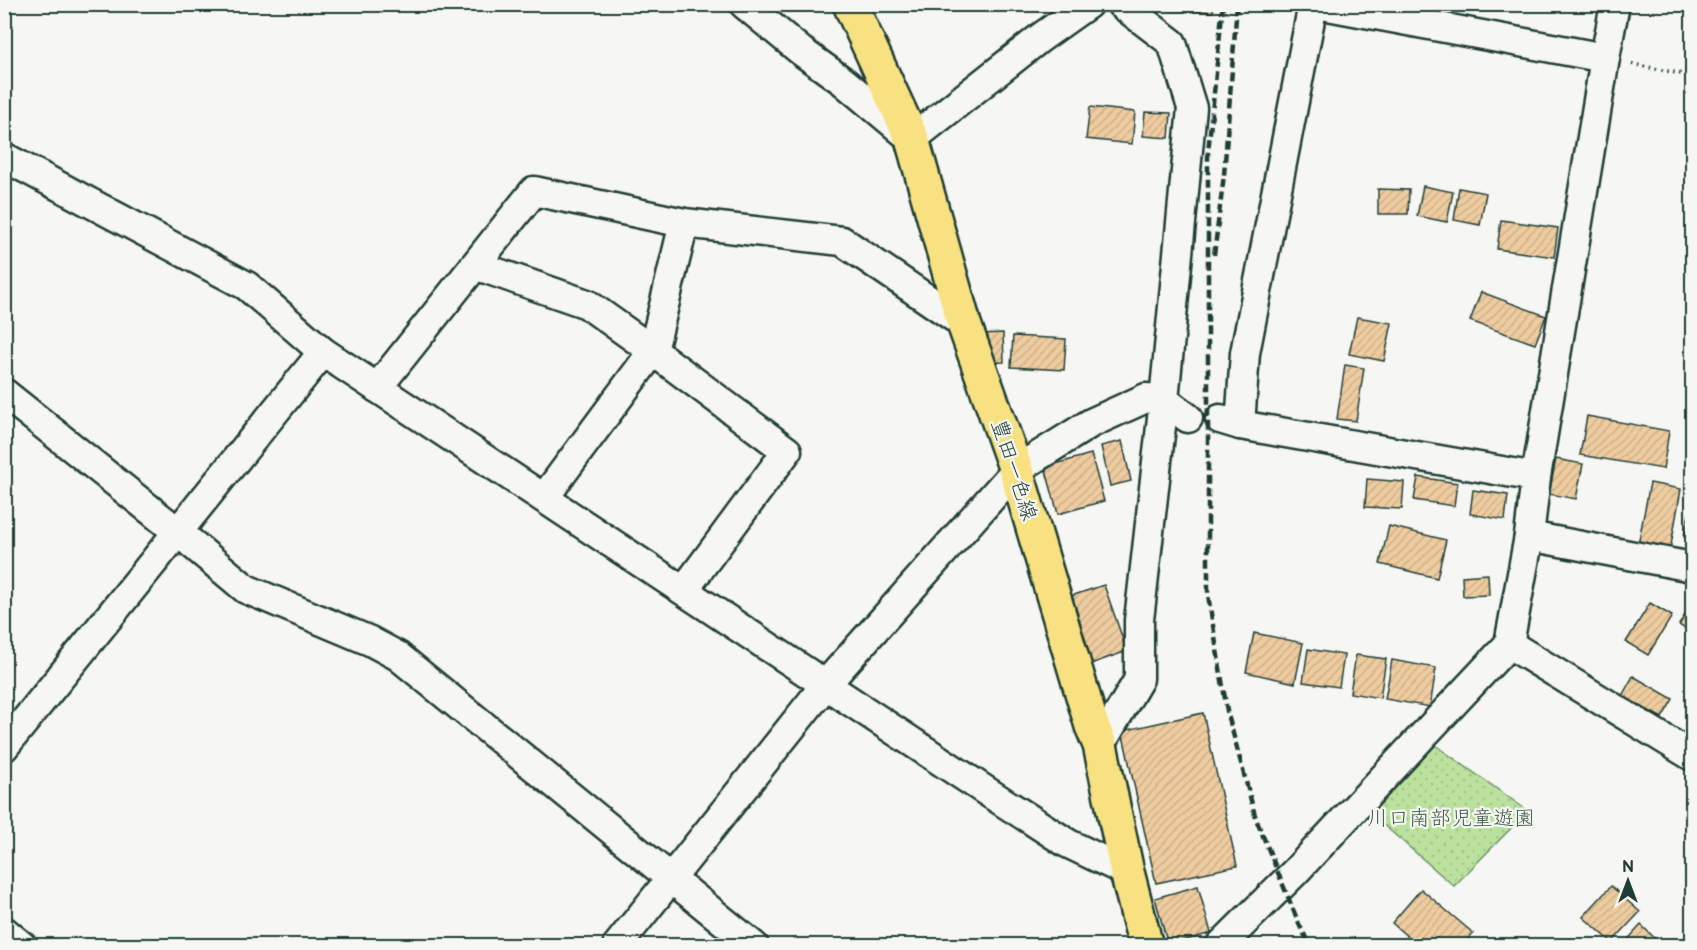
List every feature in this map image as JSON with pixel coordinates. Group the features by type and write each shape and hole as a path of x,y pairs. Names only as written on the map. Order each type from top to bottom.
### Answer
{"main road":[{"name":"豊田一色線","path":"850,4 912,139 964,324 1016,470 1092,726 1100,745 1127,872 1146,945"}],"street":[{"path":"744,4 801,51 844,82 912,139 1040,38 1088,4"},
{"path":"1100,745 1138,679 1139,620 1164,400 1192,108 1172,43 1121,4"},
{"path":"1536,477 1230,422 1315,4 1605,58"},
{"path":"1220,945 1295,872 1509,644 1529,536 1536,477 1615,4"},
{"path":"4,157 247,286 323,352 377,388 1058,837 1127,872"},
{"path":"377,388 534,191 684,223 842,241 964,324"},
{"path":"544,498 653,351 684,223"},
{"path":"475,265 587,304 787,452 684,590"},
{"path":"4,747 323,352"},
{"path":"4,393 246,589 370,641 398,656 754,945"},
{"path":"617,945 826,684 1016,470 1091,423 1146,398 1164,400 1188,418"},
{"path":"1529,536 1692,567"},
{"path":"1509,644 1692,756"},
{"path":"4,931 22,945"}],"path":[{"path":"1605,58 1692,76"}],"green space":[{"name":"川口南部児童遊園","path":"1435,745 1528,811 1454,886 1371,814"}],"building":[{"path":"1154,4 1214,4 1213,12 1154,9"},
{"path":"1090,107 1135,112 1132,144 1086,139"},
{"path":"1145,112 1171,113 1169,138 1143,136"},
{"path":"1423,186 1453,192 1447,222 1417,216"},
{"path":"1459,188 1486,193 1480,225 1454,220"},
{"path":"1378,189 1409,190 1408,214 1378,214"},
{"path":"1501,220 1558,228 1554,257 1497,249"},
{"path":"1481,292 1546,316 1535,344 1470,321"},
{"path":"1357,317 1392,323 1384,361 1349,354"},
{"path":"1003,333 1004,362 982,363 981,334"},
{"path":"1013,336 1066,339 1064,370 1011,367"},
{"path":"1345,365 1364,368 1356,421 1337,419"},
{"path":"1587,416 1669,431 1663,469 1580,455"},
{"path":"1122,441 1131,481 1110,486 1101,446"},
{"path":"1091,454 1104,501 1058,514 1045,467"},
{"path":"1556,459 1583,464 1576,499 1549,494"},
{"path":"1418,477 1457,483 1454,506 1414,500"},
{"path":"1367,479 1404,482 1402,509 1365,507"},
{"path":"1650,483 1681,489 1670,551 1638,545"},
{"path":"1473,490 1508,495 1505,520 1470,514"},
{"path":"1692,501 1692,539 1684,537"},
{"path":"1389,526 1446,540 1437,578 1380,564"},
{"path":"1488,574 1489,595 1463,596 1462,576"},
{"path":"1104,585 1127,651 1088,665 1065,598"},
{"path":"1650,603 1672,616 1648,655 1626,642"},
{"path":"1692,603 1692,633 1679,625"},
{"path":"1254,633 1303,643 1295,683 1246,672"},
{"path":"1308,649 1344,655 1339,687 1303,682"},
{"path":"1356,655 1386,659 1380,698 1350,693"},
{"path":"1392,660 1436,668 1430,707 1385,699"},
{"path":"1633,676 1673,699 1662,718 1622,696"},
{"path":"1203,713 1237,866 1156,883 1122,731"},
{"path":"1198,886 1211,933 1168,945 1155,898"},
{"path":"1611,886 1640,912 1612,942 1583,917"},
{"path":"1421,889 1473,933 1462,946 1418,946 1392,923"},
{"path":"1641,925 1663,946 1622,946"}],"railway":[{"path":"1223,4 1208,152 1208,595 1227,711 1256,819 1310,946"},
{"path":"1214,255 1224,175 1237,4"}]}
